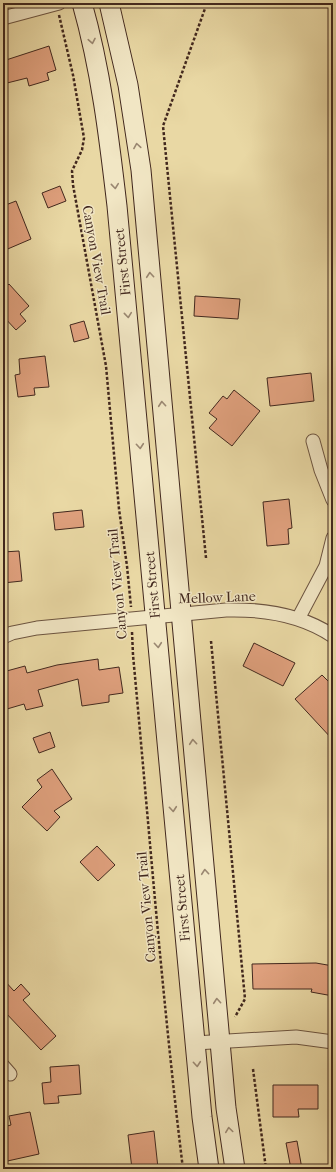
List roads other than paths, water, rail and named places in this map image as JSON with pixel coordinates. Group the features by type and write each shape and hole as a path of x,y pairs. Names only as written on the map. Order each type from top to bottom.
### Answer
{"main road":[{"name":"First Street","path":"82,3 90,30 106,112 128,320 202,1117 209,1169"},
{"name":"First Street","path":"109,3 128,85 141,170 226,1108 235,1169"}],"street":[{"path":"3,18 57,3"},
{"path":"313,441 321,470 333,500"},
{"path":"298,619 326,566 333,538"},
{"name":"Mellow Lane","path":"3,637 12,633 37,628 155,616 248,609 298,619 333,636"},
{"path":"195,1043 296,1037 333,1042"}]}
